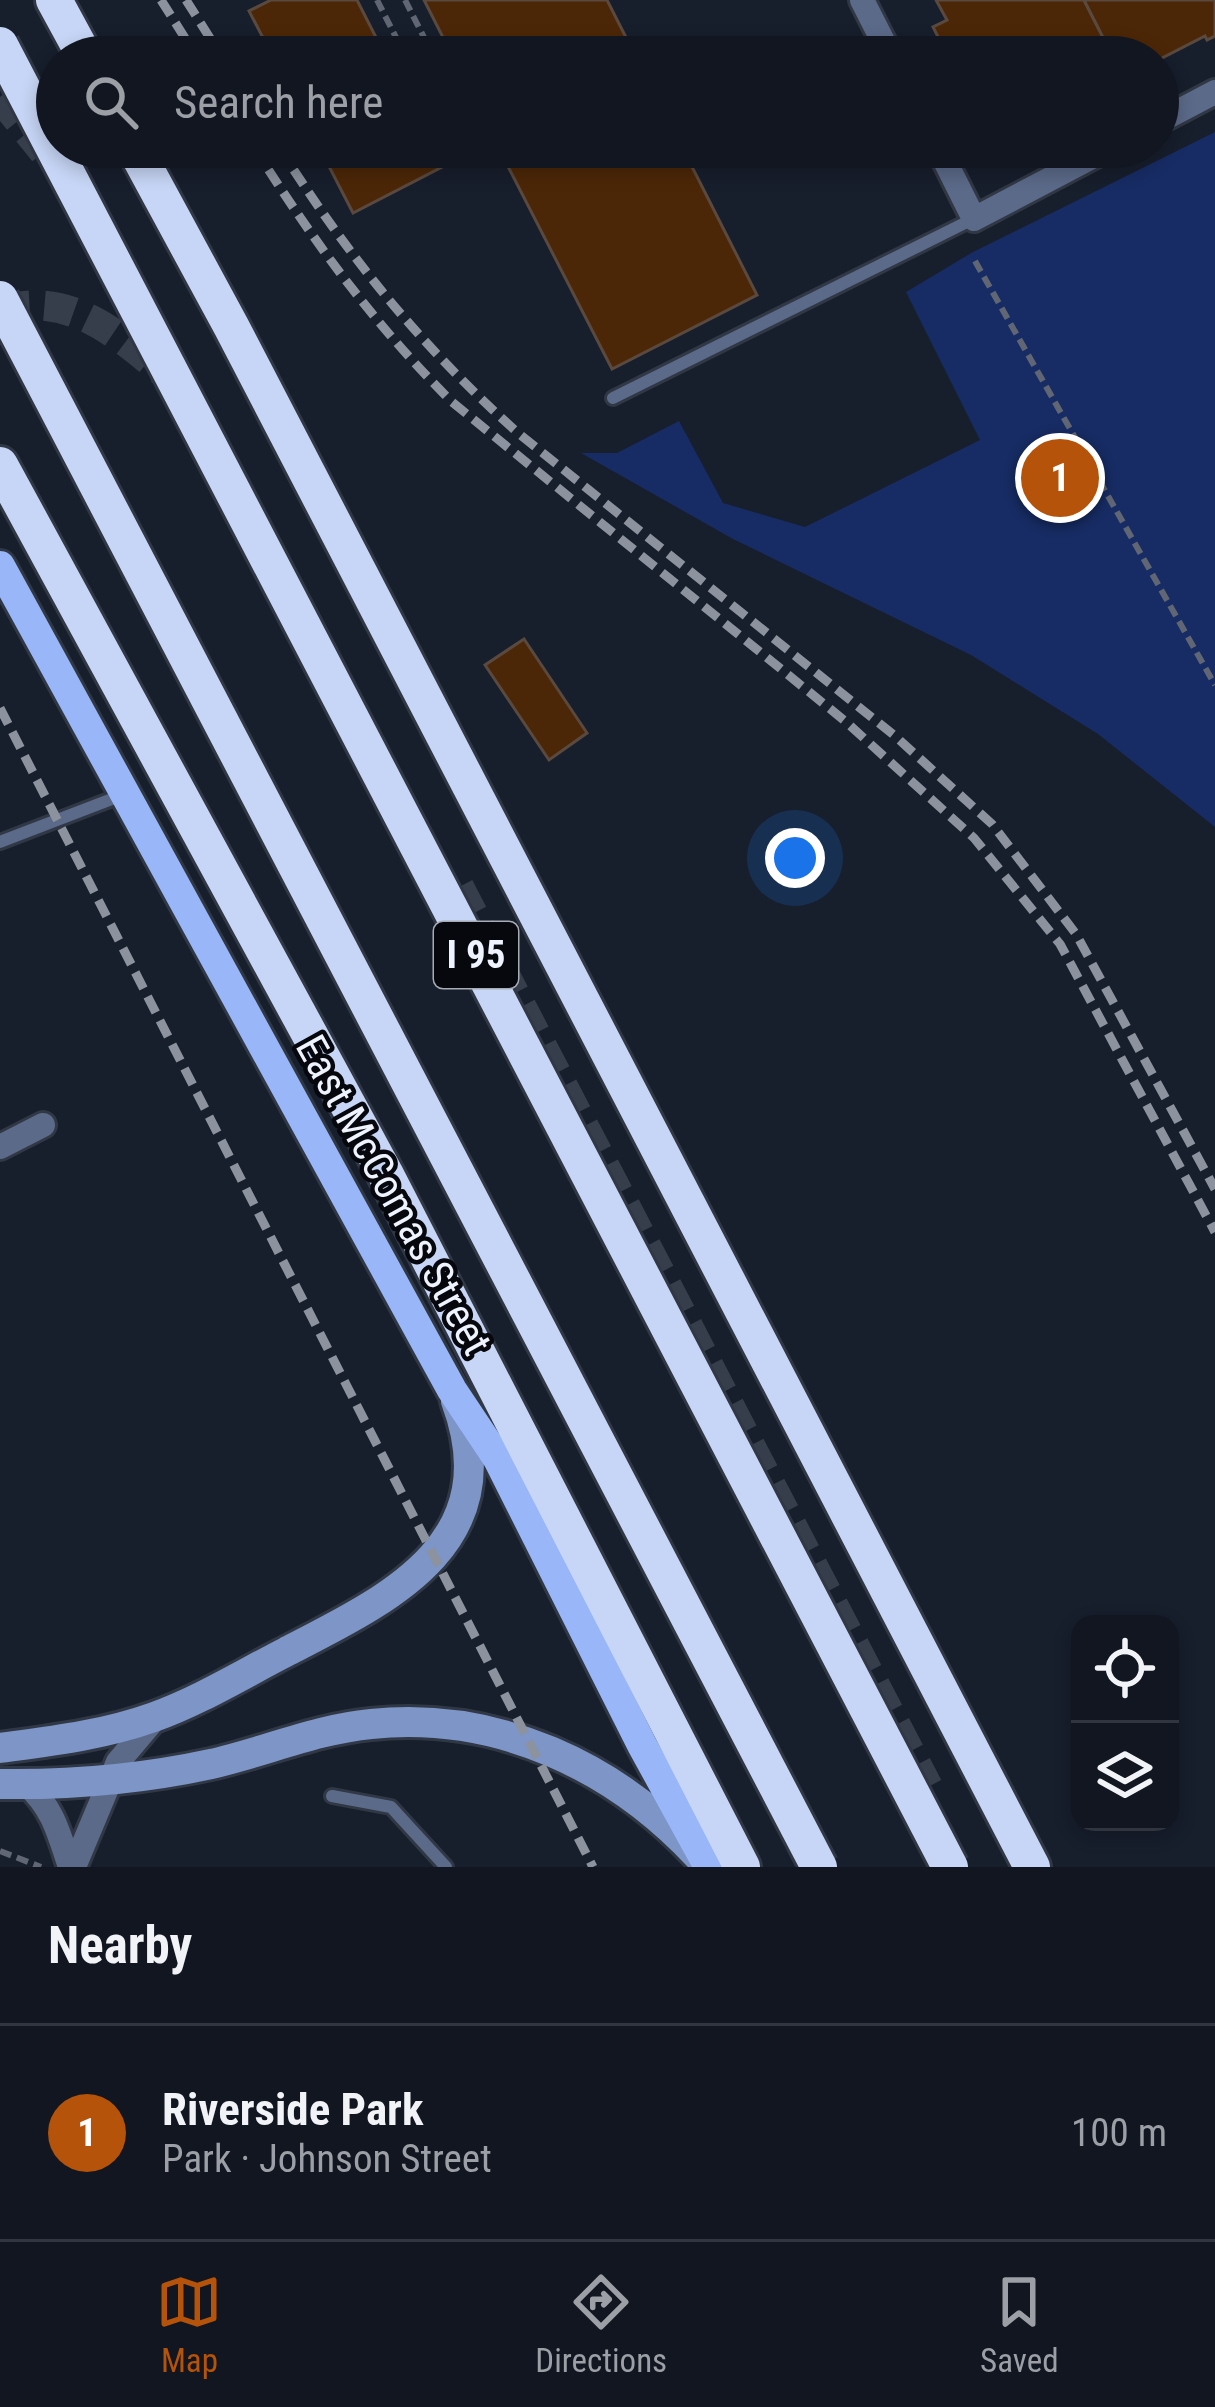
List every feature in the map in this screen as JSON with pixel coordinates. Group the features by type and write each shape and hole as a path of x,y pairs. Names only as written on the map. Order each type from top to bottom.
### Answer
{"highway":[{"path":"54,0 74,36"},
{"name":"I 95","path":"0,45 36,114"},
{"name":"I 95","path":"64,168 950,1867"},
{"path":"145,168 1031,1867"},
{"path":"0,299 819,1867"},
{"path":"0,465 385,1173 742,1867"}],"main road":[{"name":"East McComas Street","path":"0,566 452,1390 498,1459 708,1867"}],"street":[{"path":"862,0 881,36"},
{"path":"1179,111 1215,92"},
{"path":"948,168 974,219 1071,168"},
{"path":"0,1147 43,1125"},
{"path":"0,1748 108,1731 156,1717 369,1610 422,1572 446,1540 461,1507 466,1478 466,1439 452,1390"},
{"path":"72,1867 118,1762 156,1717"},
{"path":"13,1784 110,1778 238,1758 368,1724 471,1726 553,1750 606,1778 658,1817 708,1867"},
{"path":"13,1784 43,1798 72,1867"}],"lane":[{"path":"614,398 974,219"},
{"path":"0,842 126,794"},
{"path":"332,1796 391,1807 446,1867"}],"path":[{"path":"377,0 395,36"},
{"path":"405,0 423,36"},
{"path":"975,261 1215,685"},
{"path":"0,1851 38,1866"}],"shaded area":[{"path":"1215,132 1215,827 1098,734 971,655 733,539 581,453 617,453 679,421 723,503 805,527 980,440 906,292 973,252 1142,168 1179,168 1179,150"}],"building":[{"path":"271,0 357,0 375,36 262,36 249,11"},
{"path":"424,0 607,0 625,36 442,36"},
{"path":"936,0 1084,0 1102,36 938,36 933,27 947,20"},
{"path":"1084,0 1215,0 1215,36 1179,49 1179,36 1102,36"},
{"path":"330,168 440,168 353,213"},
{"path":"509,168 693,168 757,295 612,369"},
{"path":"524,639 587,733 549,760 485,665"}],"tunnel":[{"path":"0,97 36,142"},
{"path":"0,311 25,306 71,311 113,333 170,378"},
{"path":"459,887 928,1787"}],"railway":[{"path":"161,0 184,36"},
{"path":"186,0 209,36"},
{"path":"268,168 346,280 452,402 845,721 974,838 1060,944 1215,1232"},
{"path":"293,168 388,299 482,400 895,736 992,824 1076,934 1215,1189"},
{"path":"0,708 593,1867"}],"place":[{"name":"Riverside Park","path":"1060,478"}]}
